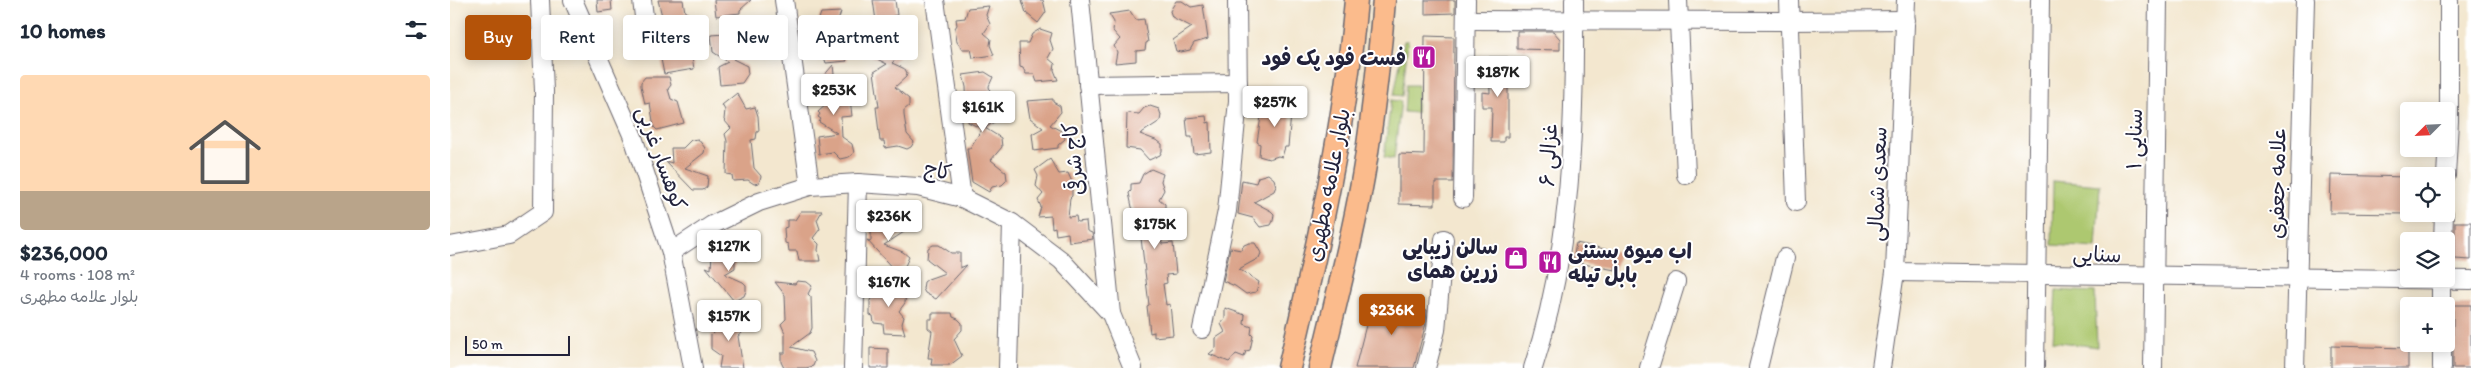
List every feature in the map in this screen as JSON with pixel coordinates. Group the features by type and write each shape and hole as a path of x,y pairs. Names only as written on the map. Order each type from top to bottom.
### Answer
{"main road":[{"name":"بلوار علامه مطهری","path":"1289,368 1318,245 1337,149 1352,46 1356,0"},
{"name":"بلوار علامه مطهری","path":"1320,368 1346,258 1366,160 1380,59 1384,0"}],"street":[{"path":"450,246 508,235 543,212 544,91 540,0"},
{"name":"کوهسار غربی","path":"573,0 633,137 671,252 693,368"},
{"path":"642,0 644,15"},
{"path":"784,0 810,186"},
{"path":"935,0 962,198"},
{"name":"کاج شرقی","path":"1080,0 1111,314"},
{"path":"1202,329 1227,211 1238,83 1237,0"},
{"path":"1463,198 1466,0"},
{"name":"غزالی ۶","path":"1533,368 1547,326 1567,215 1571,152 1574,0"},
{"path":"1678,0 1677,21 1686,175"},
{"path":"1789,0 1788,22 1796,202"},
{"name":"سعدی شمالی","path":"1881,368 1895,272 1906,0"},
{"path":"2036,368 2040,0"},
{"name":"سنایی ۱","path":"2153,368 2158,0"},
{"name":"علامه جعفری","path":"2295,368 2305,0"},
{"path":"2446,167 2449,121 2449,0"},
{"path":"1466,20 1788,22 1906,20"},
{"path":"1088,85 1238,83"},
{"path":"853,368 858,183"},
{"name":"کاج","path":"671,252 712,224 759,202 810,186 858,183 918,187 962,198 1012,223 1061,260 1111,314 1133,368"},
{"path":"1008,368 1012,223"},
{"path":"1425,358 1436,330 1444,239"},
{"path":"1758,368 1785,258"},
{"name":"سنایی","path":"1895,272 2154,278 2400,278"},
{"name":"سنایی","path":"2455,279 2471,280"},
{"path":"1649,368 1676,282"},
{"path":"2442,352 2442,368"}],"green space":[{"path":"1404,41 1408,41 1402,96 1394,95"},
{"path":"1406,85 1418,85 1416,113 1404,112"},
{"path":"1391,100 1401,101 1394,159 1384,157"},
{"path":"2053,181 2100,185 2096,248 2052,245"},
{"path":"2056,290 2095,292 2097,347 2053,341"}],"building":[{"path":"597,0 611,0 612,10 598,12"},
{"path":"658,0 683,0 685,12 691,15 662,15"},
{"path":"714,0 751,0 740,10 740,13 716,16"},
{"path":"873,0 895,0 897,15 875,15"},
{"path":"1022,0 1043,0 1046,12 1038,23 1026,13"},
{"path":"1425,0 1455,0 1455,13 1425,14"},
{"path":"1176,1 1182,1 1191,7 1203,5 1208,39 1194,43 1190,50 1181,52 1176,51 1173,40 1192,27 1172,17 1170,11"},
{"path":"989,6 986,15 990,24 984,33 991,39 990,45 994,55 973,58 971,49 962,49 957,42 956,19 965,18 968,8"},
{"path":"1130,11 1136,20 1144,19 1148,42 1146,43 1145,50 1136,51 1136,61 1115,63 1117,52 1114,46 1120,39 1113,31 1114,22 1109,14"},
{"path":"841,12 840,15 820,15 821,13"},
{"path":"1040,29 1052,33 1050,40 1053,49 1048,58 1055,64 1054,70 1058,80 1037,82 1034,74 1026,74 1023,68 1020,67 1019,43 1028,43 1032,34"},
{"path":"1517,31 1553,31 1560,39 1560,50 1517,49"},
{"path":"719,34 719,56 713,52 711,35"},
{"path":"1425,36 1454,37 1453,182 1435,182 1435,205 1399,204 1399,154 1424,155"},
{"path":"1489,57 1508,57 1508,137 1504,137 1504,142 1491,142 1492,107 1482,107 1482,92 1490,93"},
{"path":"661,60 692,60 694,69 664,74"},
{"path":"725,60 735,60 747,66 748,74 742,83 720,85 718,67 728,62"},
{"path":"825,60 847,61 826,63"},
{"path":"879,60 895,60 892,63 905,69 907,73 906,77 895,87 909,99 909,106 904,110 904,115 907,134 914,142 907,149 898,146 885,148 884,141 880,141 876,107 879,107 874,72 887,64"},
{"path":"833,65 835,84 848,83 852,116 841,117 842,137 852,144 854,153 849,157 840,159 833,152 819,154 817,136 837,133 819,122 821,119 818,117 820,114 818,112 828,103 817,94 819,92 816,89 819,86 816,85"},
{"path":"985,72 993,77 989,86 993,112 1003,116 985,128 1001,138 1002,147 991,160 1006,172 1007,180 1002,185 992,187 989,192 972,182 967,148 970,148 982,129 968,122 966,87 963,75"},
{"path":"645,77 669,77 671,85 668,89 671,99 678,102 684,123 657,130 654,127 650,103 645,104 641,86 641,82"},
{"path":"737,93 746,109 755,107 758,116 759,131 757,132 756,139 751,140 754,168 761,176 759,183 754,184 748,180 733,181 732,175 726,174 727,141 725,134 731,128 724,120 725,110 722,105"},
{"path":"1273,96 1292,103 1288,147 1285,147 1282,157 1278,156 1269,159 1259,156 1260,144 1257,142 1262,110 1265,109 1267,99"},
{"path":"1053,99 1053,102 1060,106 1061,112 1050,125 1063,132 1065,139 1058,145 1058,148 1034,151 1032,134 1043,128 1030,118 1027,101"},
{"path":"1150,106 1159,109 1160,121 1140,134 1162,144 1162,151 1160,155 1149,160 1140,150 1126,148 1127,113 1139,114 1144,108"},
{"path":"1206,116 1207,123 1210,122 1211,152 1194,154 1192,137 1188,137 1186,118"},
{"path":"698,139 705,148 704,153 685,168 708,176 707,187 703,190 693,190 665,161 672,163 671,148 683,148 691,140"},
{"path":"1050,159 1059,174 1068,173 1072,182 1072,196 1070,198 1068,217 1076,216 1077,222 1086,221 1087,231 1092,233 1093,239 1069,242 1068,233 1056,235 1055,227 1052,228 1051,216 1038,217 1041,207 1038,200 1043,194 1036,186 1038,176 1035,170"},
{"path":"1151,169 1163,174 1161,181 1164,190 1159,199 1165,204 1169,221 1159,222 1162,244 1173,243 1176,274 1166,275 1167,283 1163,284 1166,305 1170,304 1173,335 1154,337 1154,332 1150,333 1147,306 1149,305 1141,238 1151,235 1145,214 1137,215 1132,207 1129,193 1131,191 1131,184 1139,183 1143,174"},
{"path":"1268,174 1274,179 1276,186 1274,191 1254,202 1274,214 1273,221 1271,225 1260,227 1253,218 1238,214 1242,180 1256,183 1258,177"},
{"path":"2331,175 2400,177 2400,214 2330,213"},
{"path":"801,211 822,211 817,220 820,229 813,238 819,244 820,261 799,261 797,251 789,251 788,244 785,243 784,228 787,227 787,220 795,220"},
{"path":"898,217 905,226 904,232 884,245 903,252 909,257 905,266 895,271 867,240 871,241 871,225 882,226 891,218"},
{"path":"2455,222 2471,222 2471,260 2455,259"},
{"path":"1255,243 1261,253 1259,258 1239,269 1259,282 1256,292 1246,294 1235,286 1223,281 1230,248 1241,250 1244,245"},
{"path":"1576,243 1619,252 1615,270 1573,262"},
{"path":"736,244 736,247 743,250 747,260 735,259 735,268 725,274 743,282 746,285 746,291 744,296 734,301 706,267 711,269 712,254 723,255"},
{"path":"933,245 939,245 951,253 960,253 960,268 967,265 936,299 925,293 923,289 924,282 928,279 945,273 927,259 928,248"},
{"path":"797,281 807,282 812,286 808,294 811,297 812,328 810,333 791,347 811,352 815,361 813,366 806,368 784,368 781,362 781,353 785,353 785,333 781,324 786,319 785,295 775,282 795,284"},
{"path":"897,281 906,289 905,303 899,311 904,317 902,324 905,334 884,333 883,324 874,323 873,316 870,315 870,300 873,298 873,292 882,292 887,284"},
{"path":"1373,298 1427,310 1426,323 1414,368 1355,368"},
{"path":"2455,305 2471,305 2471,368 2453,368"},
{"path":"1225,308 1245,315 1244,324 1252,327 1251,334 1253,336 1250,350 1246,351 1244,357 1236,354 1229,362 1209,354 1216,348 1216,338 1225,332 1221,324 1225,319"},
{"path":"932,313 952,313 953,317 962,323 962,330 954,339 962,356 950,365 931,365 932,358 928,358 932,331 928,328 928,319 932,319"},
{"path":"721,316 743,316 745,327 740,328 742,333 738,336 743,368 719,368 721,356 711,349 711,335 718,328"},
{"path":"2331,346 2400,348 2400,352 2408,352 2408,368 2331,368"},
{"path":"870,348 888,349 888,368 870,368"}],"place":[{"name":"فست فود پک فود","path":"1424,57"},
{"name":"سالن زیبایی زرین همای","path":"1516,258"},
{"name":"اب میوه بستنی بابل تیله","path":"1550,262"}]}
